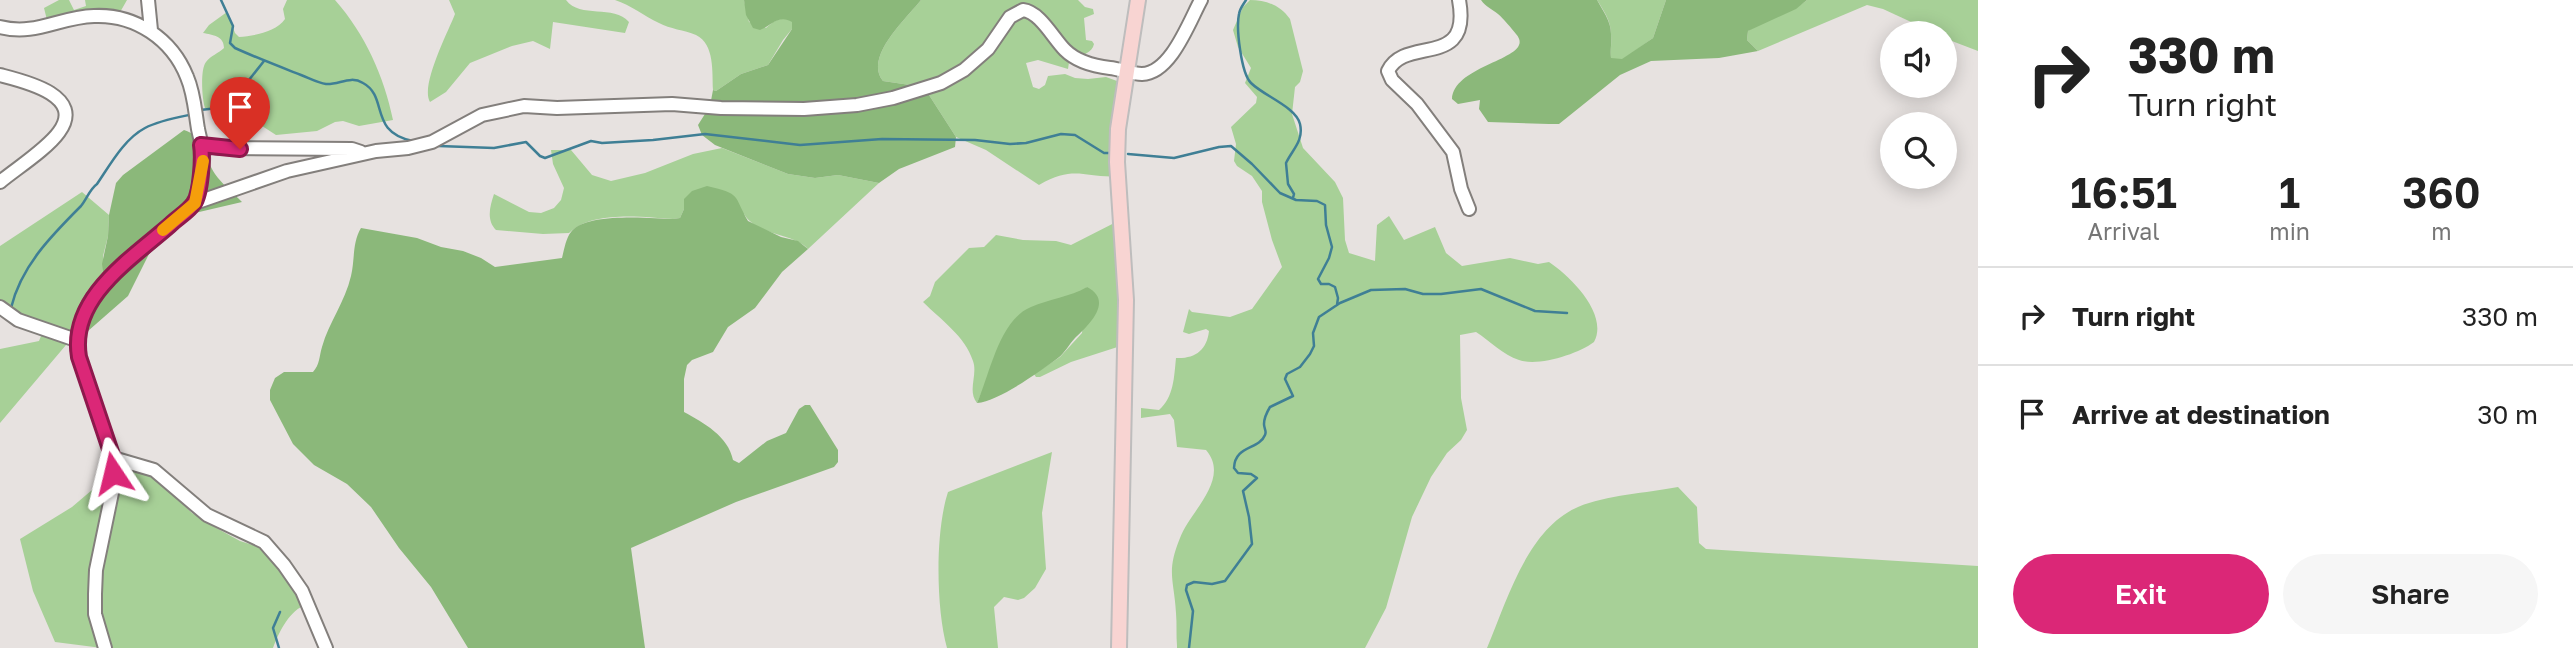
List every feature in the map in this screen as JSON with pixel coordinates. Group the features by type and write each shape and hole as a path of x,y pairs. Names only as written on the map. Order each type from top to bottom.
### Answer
{"main road":[{"path":"1119,648 1126,300 1117,162 1118,129 1138,0"}],"street":[{"path":"148,0 151,30"},
{"path":"105,648 95,614 96,570 113,488 113,458 79,357 76,340 93,297 112,276 195,203 287,171 432,142 482,115 524,106 557,108 672,104 720,108 804,109 857,105 893,98 941,83 964,70 988,49 1010,17 1023,10 1033,14 1068,53 1078,60 1145,74 1166,61 1201,0"},
{"path":"1459,0 1461,24 1458,35 1450,42 1399,60 1388,71 1392,80 1417,104 1454,152 1461,189 1469,209"},
{"path":"0,27 27,31 73,18 95,16 131,21 151,30 174,55 187,75 203,159 195,203"},
{"path":"0,75 48,90 59,100 65,119 58,135 0,182"},
{"path":"201,145 221,148 352,149 367,153"},
{"path":"0,307 18,320 76,340"},
{"path":"113,458 154,470 208,515 264,542 302,592 326,648"}],"green space":[{"path":"59,0 69,0 74,10 86,6 85,0 127,0 115,21 104,20 49,28 44,8"},
{"path":"287,0 335,0 372,56 393,120 359,126 343,121 335,122 317,131 276,135 259,124 252,102 241,87 220,105 205,108 202,85 204,66 224,48 220,39 203,33 209,25 227,12 239,37 264,32 285,19 283,9"},
{"path":"449,0 566,0 580,9 615,14 629,22 625,33 553,22 550,49 533,41 512,46 470,63 446,92 430,102 428,94 432,72 455,14"},
{"path":"615,0 744,0 749,22 766,28 775,21 785,19 792,21 792,29 768,65 741,74 716,91 713,90 709,52 702,39 663,25"},
{"path":"744,0 921,0 883,49 878,71 883,81 910,85 929,95 956,137 955,147 899,169 879,183 838,175 815,178 788,174 715,145 702,135 698,125 710,106 713,90 716,91 741,74 768,65 792,29 792,22 783,19 760,30 753,28 746,15"},
{"path":"921,0 1078,0 1085,7 1093,9 1094,14 1084,18 1086,40 1092,41 1093,47 1084,55 1070,56 1068,69 1038,60 1026,63 1033,87 1039,89 1045,85 1048,76 1065,74 1088,79 1106,77 1128,85 1121,176 1071,174 1039,185 986,150 956,137 929,95 910,85 883,81 878,71 883,49"},
{"path":"1250,0 1272,4 1290,19 1303,71 1300,82 1295,87 1292,114 1303,148 1335,182 1343,198 1345,240 1349,253 1375,261 1377,225 1389,216 1404,240 1435,227 1446,253 1462,266 1510,258 1538,264 1549,262 1567,276 1585,297 1596,320 1594,342 1568,355 1547,361 1527,362 1513,358 1476,332 1460,335 1461,398 1467,430 1431,477 1412,517 1386,608 1365,648 1177,648 1173,559 1180,538 1206,495 1214,472 1206,450 1177,447 1174,420 1170,414 1141,418 1141,408 1159,410 1164,405 1174,379 1176,358 1194,355 1206,343 1209,331 1206,329 1189,334 1183,332 1189,309 1192,312 1230,317 1252,309 1282,267 1262,202 1262,191 1252,176 1234,161 1236,144 1231,127 1256,103 1257,97 1245,83 1251,68 1238,47 1233,30 1243,7"},
{"path":"1481,0 1597,0 1610,25 1611,58 1622,59 1653,38 1666,0 1807,0 1796,9 1748,31 1747,40 1758,51 1719,58 1651,61 1620,75 1559,124 1549,124 1488,122 1479,109 1480,100 1458,104 1452,99 1456,87 1466,77 1516,50 1520,42 1505,21"},
{"path":"1597,0 1666,0 1653,38 1622,60 1611,59 1610,25"},
{"path":"1807,0 1978,0 1978,51 1957,43 1957,21 1909,21 1867,5 1758,51 1747,40 1748,31"},
{"path":"184,130 195,137 215,174 242,202 182,216 154,244 128,296 88,331 87,318 105,284 102,264 116,183"},
{"path":"722,148 788,174 815,178 838,175 879,183 808,249 794,240 758,227 744,214 684,209 680,218 604,218 579,226 569,233 543,234 496,230 491,222 490,208 494,194 529,212 541,213 554,208 561,200 564,188 553,164 551,150 571,150 592,175 611,181 645,173 693,154"},
{"path":"707,186 726,191 735,197 748,221 781,237 798,241 808,249 782,272 755,308 728,327 713,352 692,360 687,365 684,379 684,412 721,437 733,460 739,463 767,441 786,433 799,409 810,405 838,450 838,462 834,467 736,502 631,548 645,648 468,648 431,587 399,548 371,507 347,484 314,465 293,444 270,400 270,390 275,378 284,372 313,372 315,369 348,285 356,240 361,228 417,238 441,247 463,251 495,267 562,258 571,232 590,221 635,217 680,218 684,199 692,191"},
{"path":"82,192 109,215 103,256 105,284 87,318 88,331 72,344 66,345 0,423 0,349 39,341 41,336 0,309 0,246"},
{"path":"1126,217 1134,291 1133,342 1071,362 1036,377 1034,374 1060,357 1082,333 1087,287 989,376 977,403 973,393 974,366 969,352 952,329 923,302 930,296 935,282 969,248 984,247 996,235 1071,245"},
{"path":"1087,287 1095,293 1099,306 1087,327 1063,354 1007,392 977,403 997,349 1011,323 1031,307"},
{"path":"1052,452 1042,513 1046,569 1035,588 1024,598 1018,600 1004,597 994,607 998,648 947,648 939,592 939,548 948,492"},
{"path":"113,464 155,477 192,513 270,555 307,604 290,616 273,648 102,648 55,642 33,591 20,539 72,507 99,484"},
{"path":"1678,487 1697,507 1699,543 1706,549 1978,566 1978,648 1487,648 1521,568 1545,532 1560,517 1578,507 1601,500"}],"waterway":[{"path":"221,0 233,26 230,43 235,48 323,83 349,80 363,83 371,89 390,130 413,141"},
{"path":"1246,0 1239,12 1238,29 1247,78 1292,112 1300,124 1299,140 1286,163 1288,184 1294,194 1293,198"},
{"path":"200,110 218,108 245,85 264,61"},
{"path":"11,308 22,278 39,252 81,206 124,146 137,133 150,126 189,115"},
{"path":"439,146 494,148 526,142 545,158 591,141 602,143 653,140 705,134 800,145 882,139 975,140 1010,144 1061,134 1075,135 1104,153 1113,153"},
{"path":"1128,154 1174,158 1231,146 1280,193 1296,200 1317,201 1325,205 1326,225 1332,247 1318,279 1321,284 1335,287 1337,305"},
{"path":"1189,648 1193,611 1187,585 1194,582 1212,584 1225,581 1252,544 1243,491 1257,478 1251,474 1238,473 1234,468 1235,461 1238,455 1258,443 1266,434 1264,426 1270,407 1293,396 1285,379 1287,374 1300,367 1310,354 1319,317 1340,303 1371,290 1405,289 1423,294 1481,289 1535,311 1567,313"},
{"path":"279,648 273,628 280,612"}],"slow traffic":[{"path":"163,230 195,203 203,161"}],"route":[{"path":"113,473 113,458 79,357 76,340 81,321 93,297 112,276 195,203 203,159 201,145 240,149"}]}
